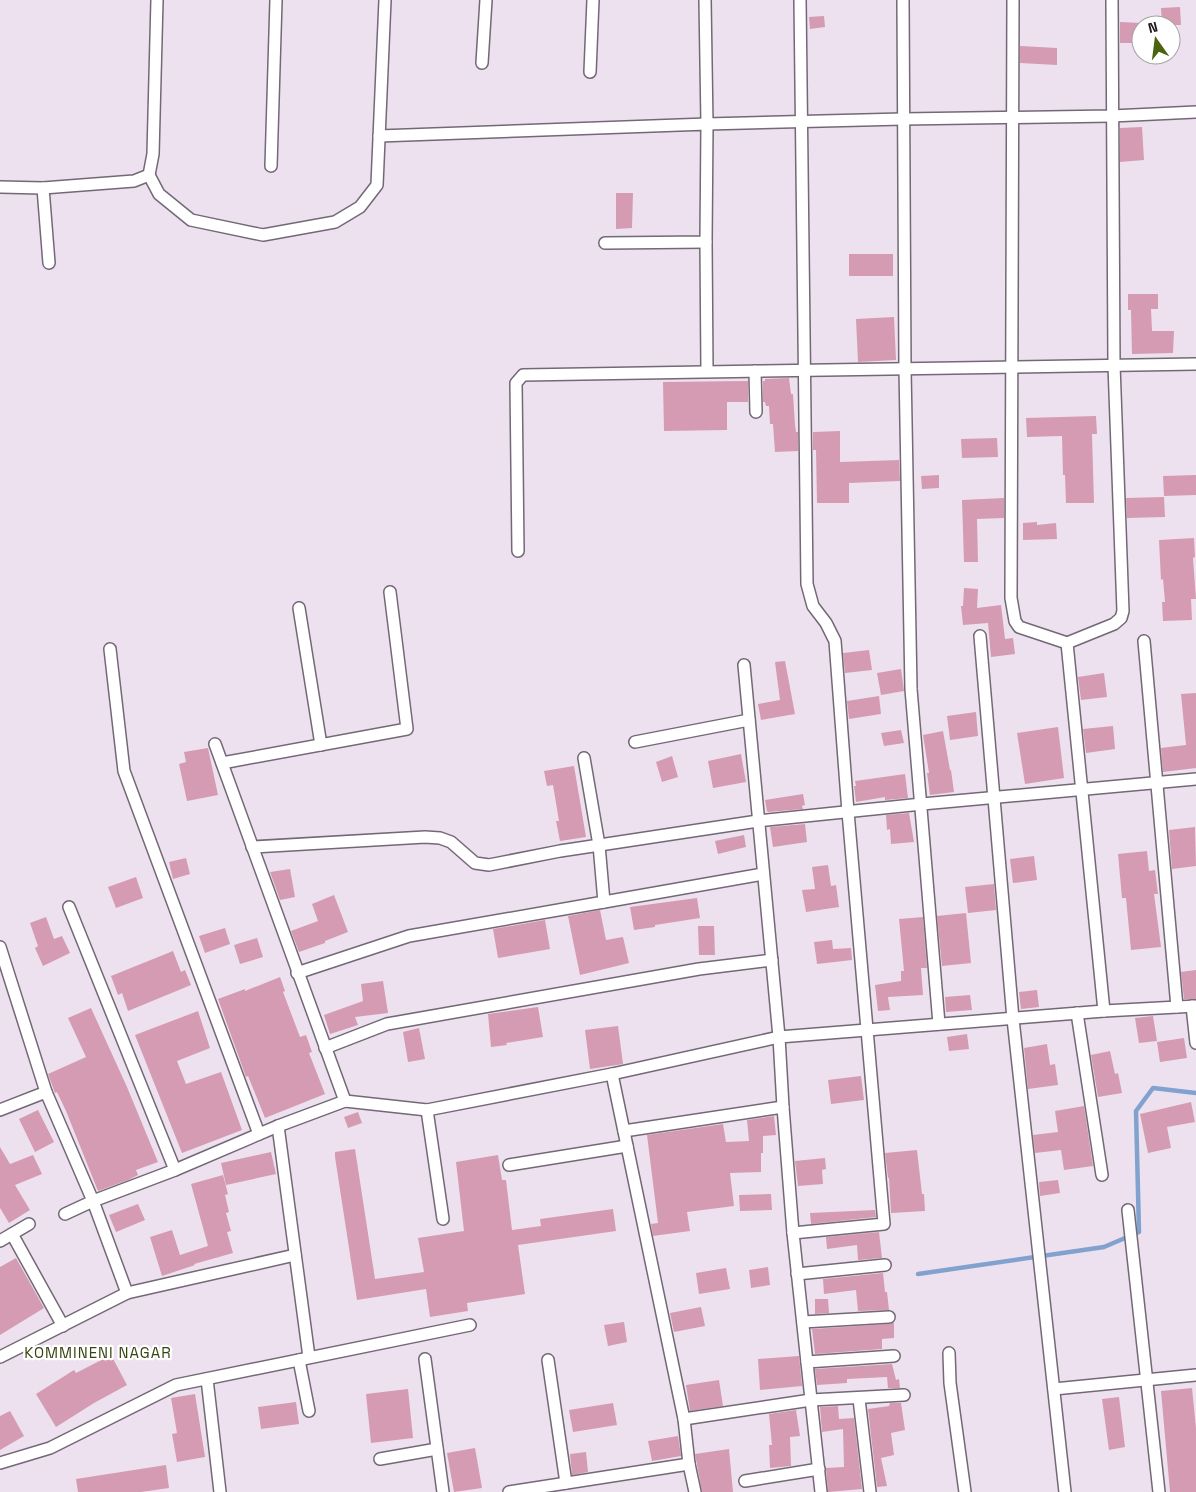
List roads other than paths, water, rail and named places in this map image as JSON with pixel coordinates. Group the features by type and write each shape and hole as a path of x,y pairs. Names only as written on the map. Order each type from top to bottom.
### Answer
{"street":[{"path":"157,0 153,154 149,175 159,194 191,220 263,235 334,222 360,207 377,185 385,0"},
{"path":"271,166 276,0"},
{"path":"482,62 486,0"},
{"path":"590,72 593,0"},
{"path":"706,0 708,371"},
{"path":"793,1233 884,1224 835,641 826,622 813,606 807,584 800,0"},
{"path":"903,0 905,369 911,689 939,1024"},
{"path":"1013,0 1011,598 1013,614 1019,627 1067,643 1114,624 1120,618 1123,611 1114,365 1112,0"},
{"path":"379,136 707,124 1112,116 1196,112"},
{"path":"0,187 43,188 134,181 149,175"},
{"path":"43,188 49,263"},
{"path":"605,243 706,242"},
{"path":"518,551 516,383 523,374 1196,364"},
{"path":"755,370 756,412"},
{"path":"222,763 407,729 390,592"},
{"path":"299,608 321,745"},
{"path":"980,636 1013,1019 1065,1492"},
{"path":"1144,641 1177,1007"},
{"path":"1067,643 1104,1011"},
{"path":"110,649 124,771 259,1134"},
{"path":"744,665 779,1037 793,1233 821,1492"},
{"path":"634,742 749,720"},
{"path":"215,744 344,1101"},
{"path":"584,758 599,845 604,902"},
{"path":"252,848 425,837 440,838 452,842 474,863 489,865 560,851 758,822 922,804 1196,779"},
{"path":"297,973 409,936 763,874"},
{"path":"69,907 176,1170"},
{"path":"0,947 46,1092 93,1201 127,1293"},
{"path":"325,1048 387,1024 699,969 772,960"},
{"path":"65,1214 93,1201 176,1170 278,1126 344,1101 427,1110 612,1074 779,1037 1104,1011 1194,1006 1196,1043"},
{"path":"1076,1013 1102,1175"},
{"path":"612,1074 684,1419 689,1464 695,1492"},
{"path":"0,1110 46,1092"},
{"path":"624,1131 783,1107"},
{"path":"427,1110 443,1219"},
{"path":"278,1126 295,1255 309,1411"},
{"path":"509,1164 627,1146"},
{"path":"1128,1210 1159,1492"},
{"path":"0,1241 29,1224"},
{"path":"12,1234 63,1326"},
{"path":"0,1357 127,1293 295,1255"},
{"path":"797,1274 885,1265"},
{"path":"803,1322 888,1317"},
{"path":"0,1463 50,1448 176,1386 470,1325"},
{"path":"949,1353 950,1383 965,1492"},
{"path":"807,1362 894,1356"},
{"path":"425,1359 443,1492"},
{"path":"548,1360 566,1483"},
{"path":"1054,1389 1196,1375"},
{"path":"207,1379 220,1492"},
{"path":"684,1419 811,1400 859,1399 904,1395"},
{"path":"859,1399 870,1492"},
{"path":"380,1459 437,1449"},
{"path":"509,1492 689,1464"},
{"path":"745,1481 819,1469"}],"waterway":[{"path":"918,1274 1104,1247 1139,1232 1136,1111 1153,1088 1196,1093"}],"district":[{"name":"KOMMINENI NAGAR","path":"98,1352"}]}
